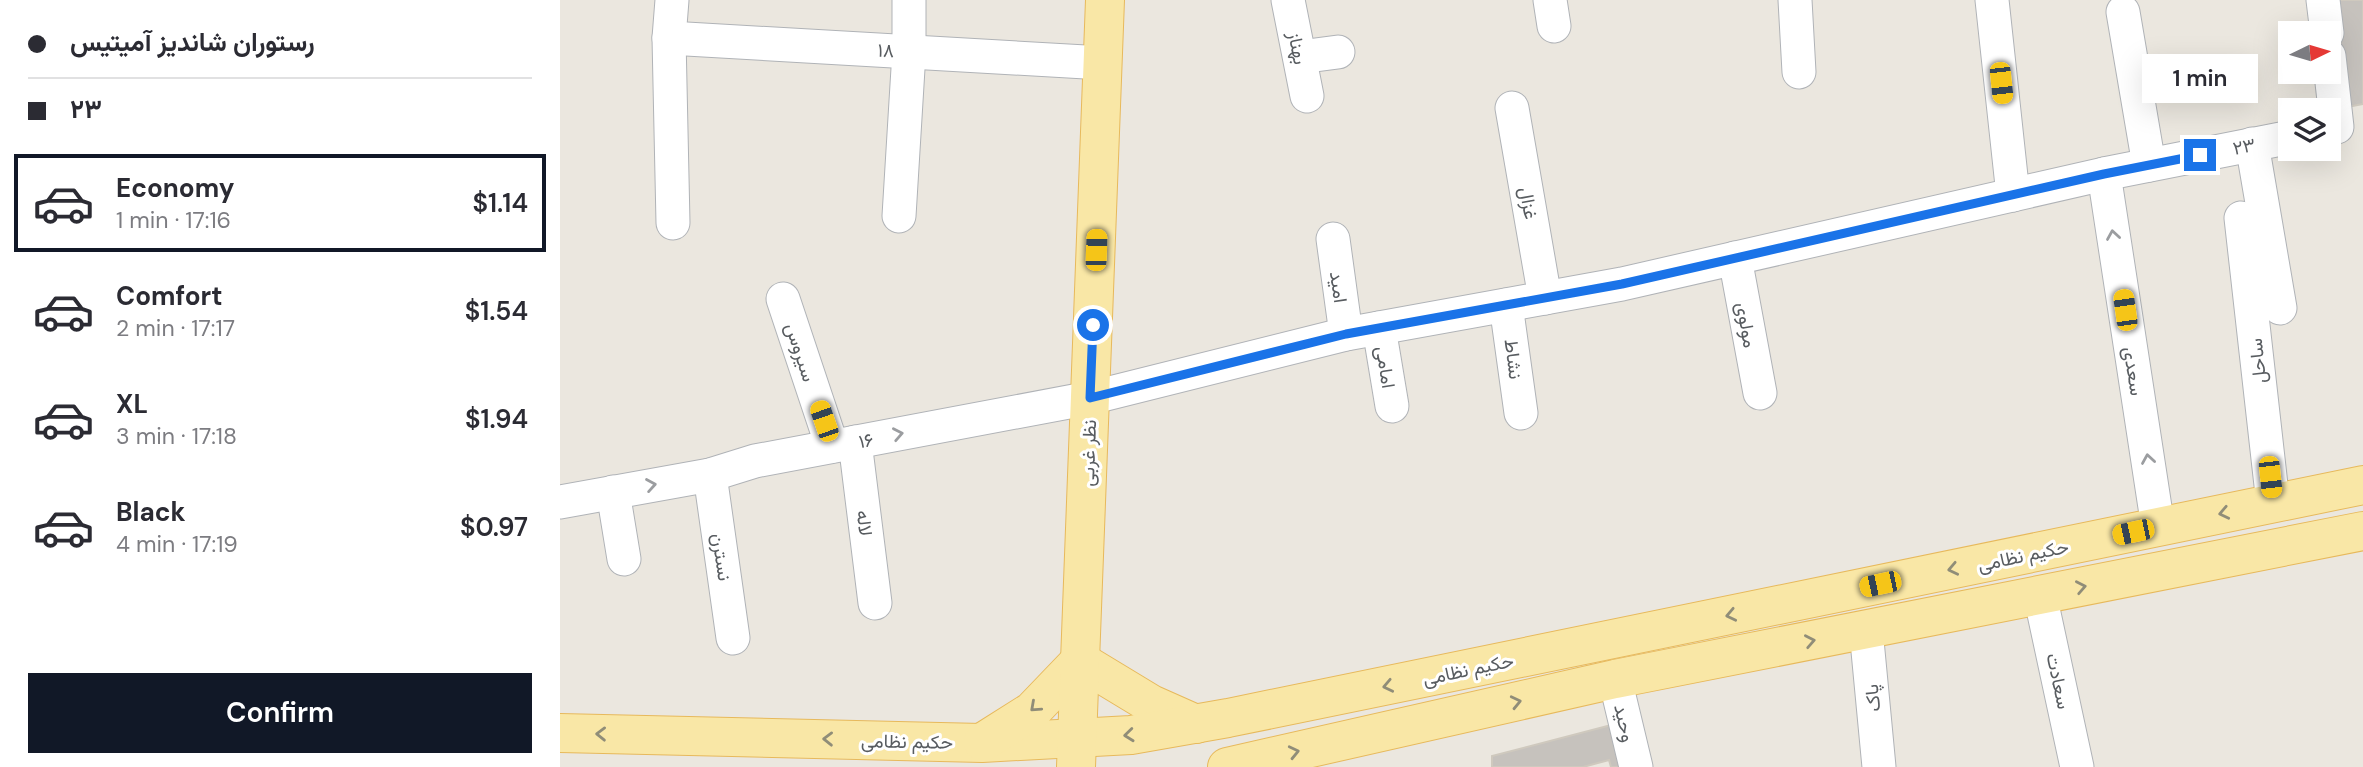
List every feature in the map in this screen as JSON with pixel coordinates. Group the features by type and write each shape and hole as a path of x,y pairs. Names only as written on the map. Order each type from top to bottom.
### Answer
{"main road":[{"name":"نظر غربی","path":"1077,753 1105,0"},
{"name":"حکیم نظامی","path":"560,733 982,743 1077,753 1132,735 2363,485"},
{"path":"1227,767 1615,679 2363,531"},
{"path":"982,743 1032,711 1080,661 1151,704 1196,724"}],"street":[{"path":"672,0 669,38 673,223"},
{"path":"900,216 909,52 909,0"},
{"name":"بهناز","path":"1288,0 1307,96"},
{"path":"1795,0 1799,72"},
{"path":"1992,0 2013,195"},
{"path":"2323,0 2326,21"},
{"path":"2123,12 2149,165"},
{"name":"۱۸","path":"669,38 1103,63"},
{"path":"1300,57 1338,52"},
{"path":"2335,84 2343,126"},
{"name":"غزال","path":"1513,108 1545,298"},
{"name":"۲۳","path":"1090,398 1346,334 1622,284 2104,174 2278,139"},
{"path":"2252,144 2280,308"},
{"name":"سعدی","path":"2104,174 2158,527"},
{"name":"ساحل","path":"2241,218 2273,503"},
{"name":"امید","path":"1333,239 1346,334"},
{"name":"مولوی","path":"1735,258 1760,393"},
{"name":"سیروس","path":"783,299 844,444"},
{"name":"نشاط","path":"1506,305 1521,413"},
{"name":"امامی","path":"1379,328 1392,406"},
{"name":"۱۶","path":"560,502 710,475 755,461 1090,398"},
{"name":"لاله","path":"844,444 876,603"},
{"name":"نسترن","path":"710,475 733,638"},
{"path":"613,492 624,559"},
{"name":"سعادت","path":"2040,595 2077,767"},
{"name":"پاک","path":"1866,630 1879,767"},
{"name":"وحید","path":"1615,679 1636,767"}],"building":[{"path":"2332,0 2363,0 2363,104 2342,108 2340,84 2342,84 2342,21 2334,21"},
{"path":"1619,723 1630,767 1611,767 1609,760 1583,767 1492,767 1492,756"}],"route":[{"path":"1093,325 1090,398 1346,334 1622,284 2104,174 2200,155"}]}
